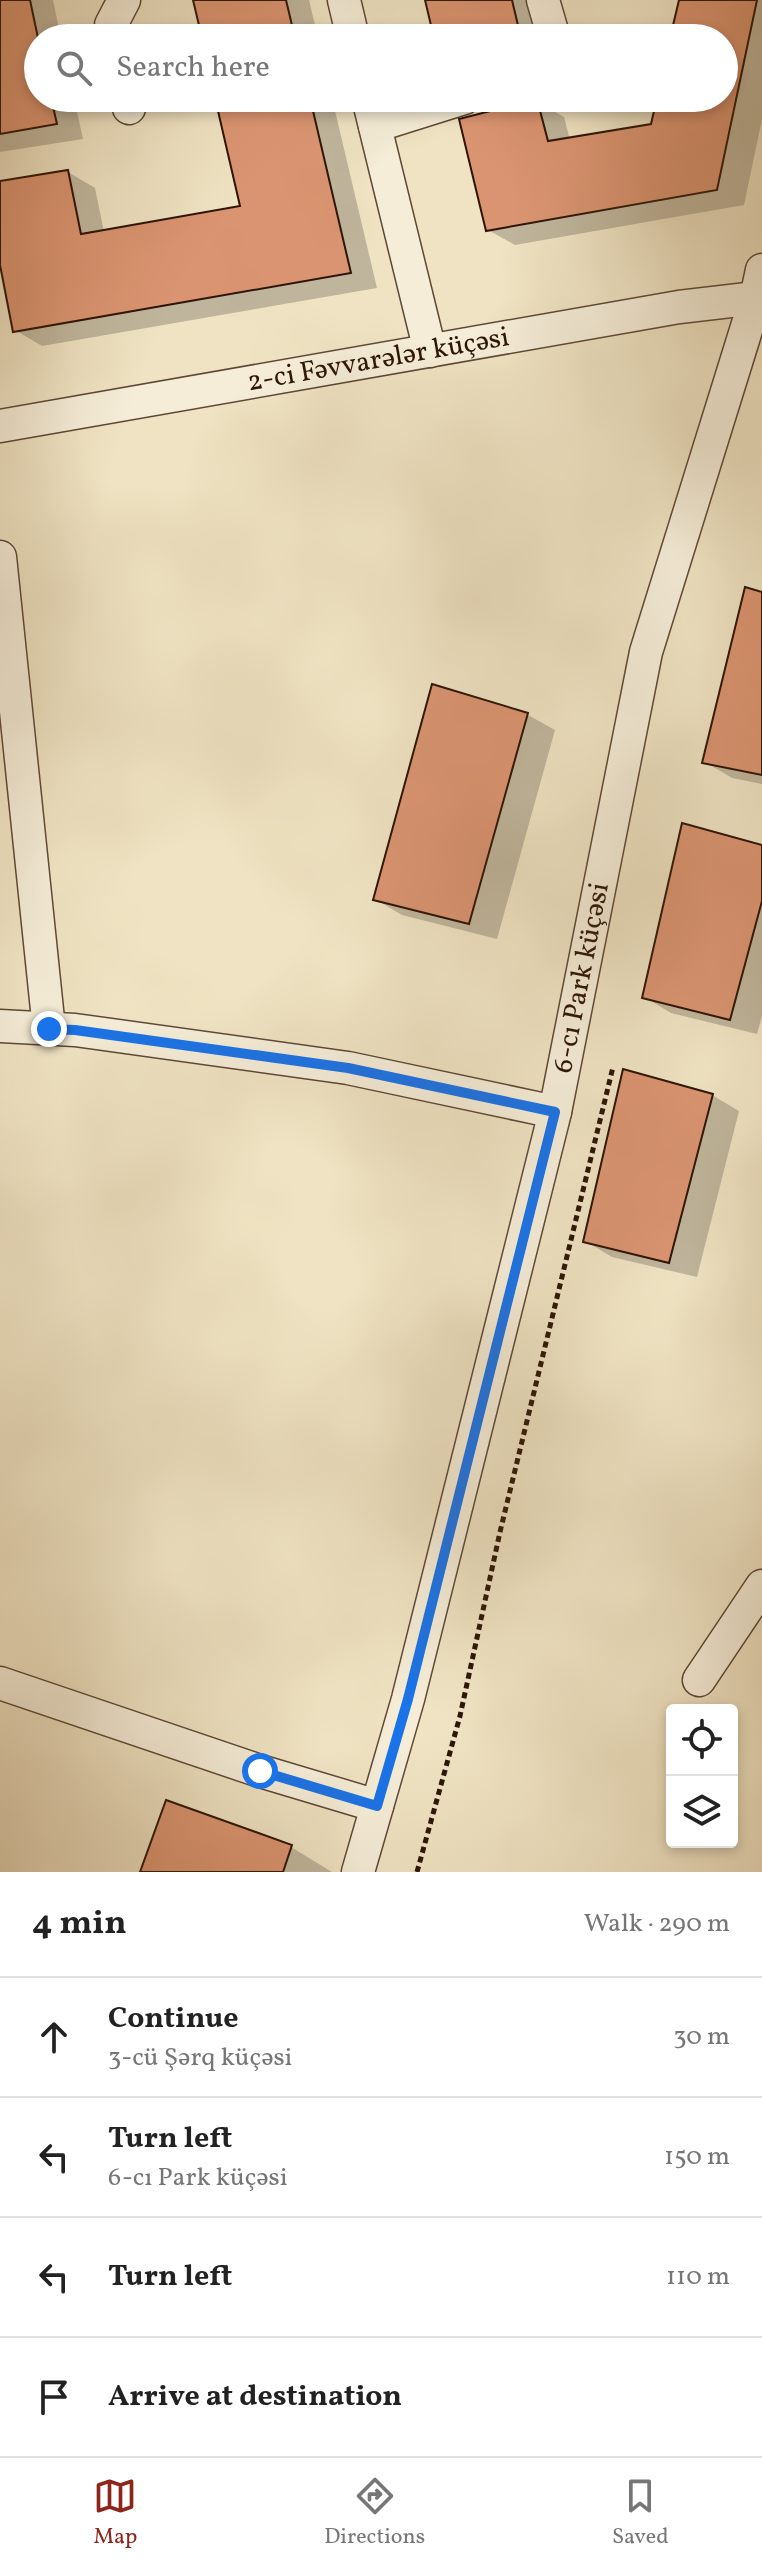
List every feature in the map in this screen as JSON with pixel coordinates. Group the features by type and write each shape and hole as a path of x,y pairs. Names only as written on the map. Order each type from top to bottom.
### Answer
{"street":[{"path":"112,24 124,0"},
{"path":"344,0 350,24"},
{"path":"543,0 550,24"},
{"path":"371,112 430,351"},
{"name":"2-ci Fəvvarələr küçəsi","path":"0,426 679,307 760,289"},
{"name":"6-cı Park küçəsi","path":"358,1872 412,1684 555,1112 646,652 760,289"},
{"path":"0,557 49,1029"},
{"path":"0,1026 75,1030 348,1068 555,1112"},
{"path":"699,1680 762,1586"},
{"path":"0,1683 260,1771 377,1806"}],"path":[{"path":"417,1872 460,1716 500,1532 613,1067"}],"building":[{"path":"0,0 30,0 35,24 24,24 24,112 54,112 57,124 0,134"},
{"path":"193,0 286,0 292,24 199,24"},
{"path":"425,0 512,0 518,24 431,24"},
{"path":"679,0 757,0 738,90 738,24 673,24"},
{"path":"218,112 313,112 351,273 13,332 0,265 0,181 68,170 81,234 240,206"},
{"path":"486,112 540,112 548,141 651,124 654,112 733,112 717,190 486,231 459,119"},
{"path":"745,587 762,592 762,775 702,763"},
{"path":"432,684 528,713 469,924 373,900"},
{"path":"682,823 762,845 762,901 730,1020 642,998"},
{"path":"623,1069 713,1094 669,1263 583,1242"},
{"path":"166,1800 292,1845 283,1872 140,1872"}],"route":[{"path":"49,1029 348,1068 555,1112 408,1699 377,1806 260,1771"}]}
